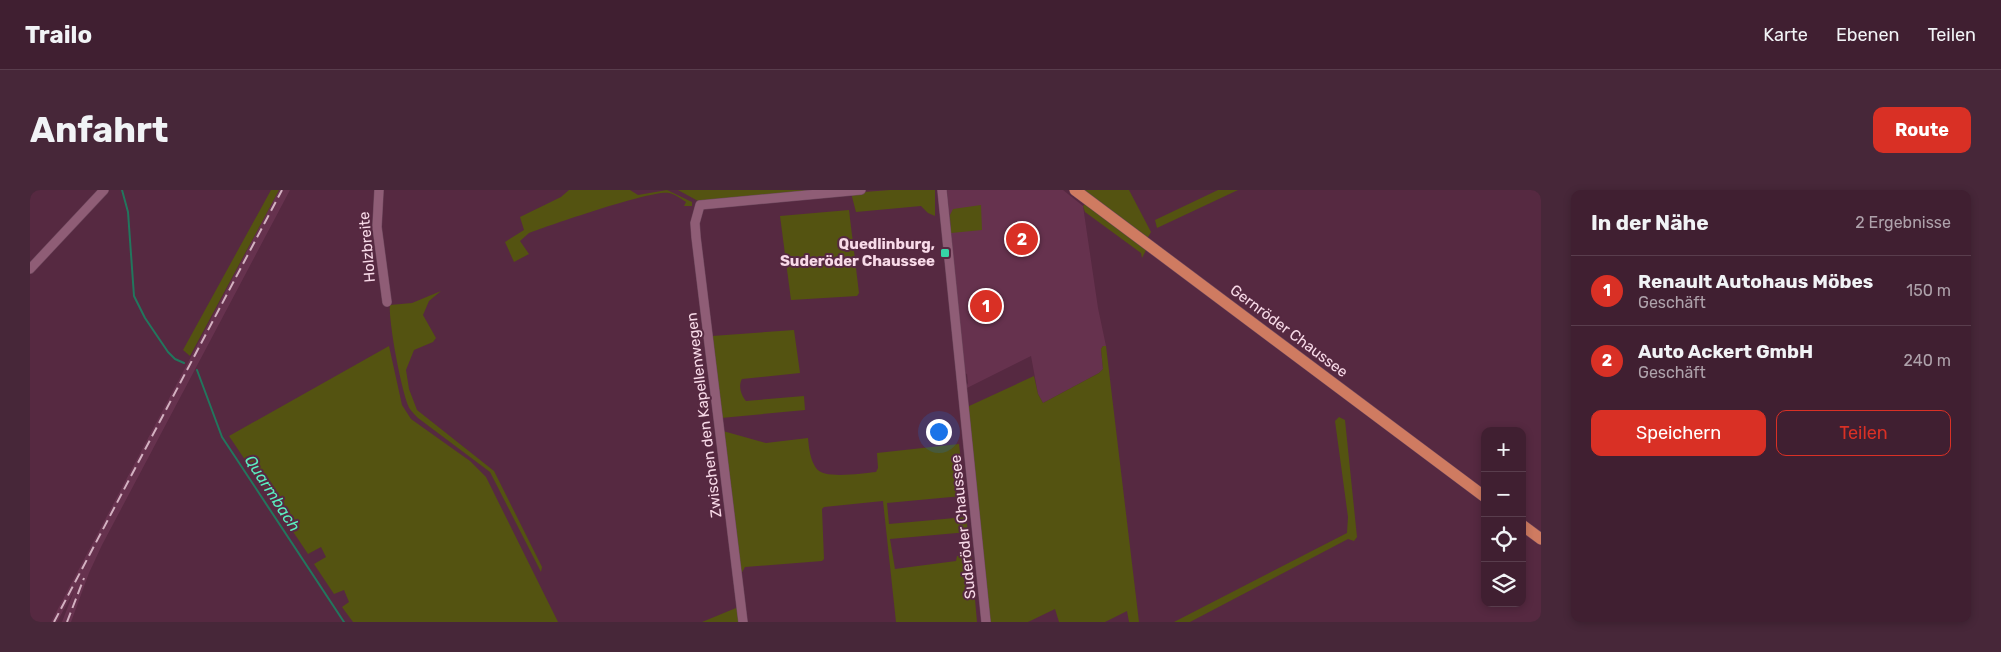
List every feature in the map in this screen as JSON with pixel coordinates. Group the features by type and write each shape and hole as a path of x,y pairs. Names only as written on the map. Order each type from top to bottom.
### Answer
{"main road":[{"name":"Gernröder Chaussee","path":"1075,190 1481,494"},
{"path":"1526,528 1541,539"}],"street":[{"path":"30,269 104,190"},
{"name":"Holzbreite","path":"379,190 377,227 387,302"},
{"name":"Zwischen den Kapellenwegen","path":"743,622 695,223 700,205 861,190"},
{"name":"Suderöder Chaussee","path":"942,190 986,622"}],"shaded area":[{"path":"271,190 279,190 190,356 183,350"},
{"path":"279,190 290,190 102,545 89,573 71,622 62,622 74,591 57,622 51,622"},
{"path":"569,190 630,190 638,195 667,190 692,202 692,206 684,206 686,202 676,195 669,193 643,197 600,209 529,233 520,241 529,254 514,262 505,242 524,230 520,217 561,197"},
{"path":"678,190 818,190 698,201"},
{"path":"890,190 935,190 935,216 928,213 921,206 856,212 851,193"},
{"path":"947,190 1063,190 1083,206 1098,308 1106,346 1103,346 1101,349 1103,369 1099,373 1043,403 1038,394 1031,356 965,389 968,383 967,374 964,373"},
{"path":"1082,190 1129,190 1151,232 1147,239"},
{"path":"1218,190 1238,190 1157,228 1155,220"},
{"path":"1085,204 1146,250 1142,258 1141,253 1085,212 1083,206"},
{"path":"981,205 982,230 951,233 950,215 953,209"},
{"path":"849,210 859,293 857,296 791,300 780,216"},
{"path":"441,291 429,301 423,315 436,338 433,342 414,350 406,370 409,389 417,410 494,471 542,567 541,572 490,472 418,418 410,409 407,401 396,357 390,305 412,303"},
{"path":"794,330 800,373 742,379 740,387 746,401 804,396 805,410 721,418 712,336"},
{"path":"389,346 402,405 411,419 470,461 486,477 558,622 353,622 342,607 349,602 344,590 334,594 314,564 326,557 321,547 308,554 229,436"},
{"path":"1103,346 1106,346 1139,622 1129,622 1127,611 1105,622 1059,622 1055,609 1028,622 990,622 967,407 1034,376 1038,394 1043,403 1099,373 1103,369 1101,349"},
{"path":"1339,417 1345,420 1357,537 1354,541 1348,539 1190,622 1174,622 1347,533 1348,517 1335,421"},
{"path":"723,431 766,443 808,438 809,450 816,468 820,472 835,475 876,472 878,468 877,453 959,444 965,494 962,496 887,503 889,524 966,517 968,532 890,539 895,569 956,561 957,556 971,554 977,622 896,622 883,501 824,507 822,509 824,559 822,561 745,567 740,576"},
{"path":"736,608 738,609 740,622 702,622"}],"waterway":[{"name":"Quarmbach","path":"122,190 128,212 134,296 145,318 168,352 175,359 184,363"},
{"name":"Quarmbach","path":"197,370 222,437 344,622"}],"railway":[{"path":"54,622 282,190"},
{"path":"67,622 84,578"}],"place":[{"name":"Auto Ackert GmbH","path":"1022,239"},
{"name":"Quedlinburg, Suderöder Chaussee","path":"945,253"},
{"name":"Renault Autohaus Möbes","path":"986,306"}]}
